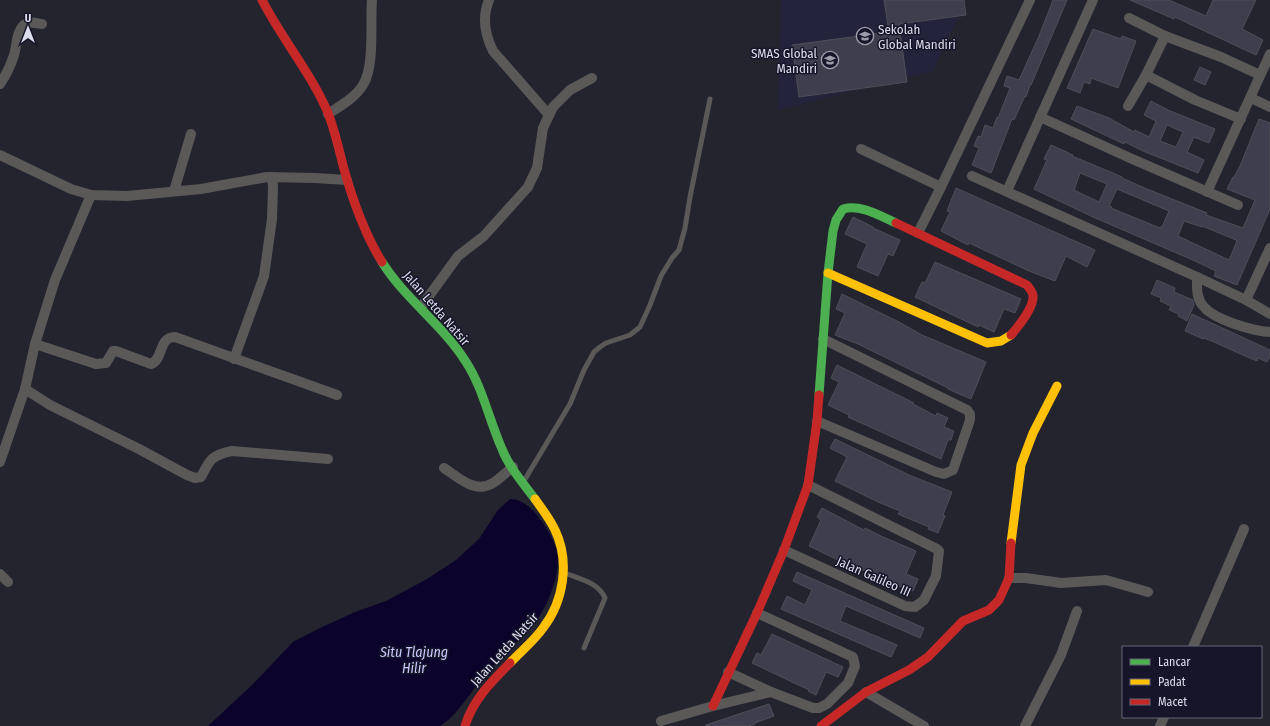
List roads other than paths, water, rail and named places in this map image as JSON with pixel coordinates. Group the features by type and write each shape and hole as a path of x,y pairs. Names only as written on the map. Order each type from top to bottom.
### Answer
{"street":[{"name":"Jalan Letda Natsir","path":"262,0 315,86 328,114 347,180 368,235 383,265 396,282 450,339 474,375 485,401 497,439 506,458 550,520 558,534 562,549 564,573 558,600 544,627 498,674 478,698 470,710 465,726"},
{"path":"328,114 345,104 362,86 366,79 371,47 372,0"},
{"path":"489,0 485,25 487,39 493,51 549,115"},
{"path":"918,233 1030,0"},
{"path":"1007,191 1093,0"},
{"path":"1129,18 1165,36 1221,57 1260,75"},
{"path":"0,84 15,54 20,29 23,25 28,23 42,24"},
{"path":"1128,106 1146,75 1165,36"},
{"path":"1207,192 1270,54"},
{"path":"1146,75 1195,100 1241,119"},
{"path":"421,307 458,256 484,236 528,186 536,168 543,128 553,107 570,90 592,78"},
{"path":"1251,98 1270,107"},
{"path":"1040,117 1238,205"},
{"path":"174,191 192,134"},
{"path":"861,149 941,187"},
{"path":"0,155 71,189 91,195 127,196 201,189 272,177 347,180"},
{"path":"972,176 1197,277 1246,300 1270,314"},
{"path":"234,358 264,276 272,219 272,177"},
{"path":"0,462 25,389 35,344 55,280 91,195"},
{"path":"713,706 757,613 784,550 808,485 817,421 828,273 834,226 840,212 843,209 855,207 918,233 1027,285 1031,290 1033,298 1030,307 1020,323 1006,339 998,342 987,343 828,273"},
{"path":"1246,300 1270,248"},
{"path":"1197,277 1196,293 1203,306 1213,314 1248,329 1270,332"},
{"path":"35,344 96,364 106,363 113,351 116,350 151,364 156,361 164,342 167,339 175,337 337,395"},
{"path":"817,421 936,472 944,474 953,470 970,420 970,414 967,410 823,339"},
{"path":"821,726 866,692 928,657 963,621 971,616 981,614 996,604 999,600 1008,578 1021,465 1033,433 1058,386"},
{"path":"25,389 50,405 195,478 202,477 210,459 220,453 232,451 328,459"},
{"path":"444,468 463,481 479,488 493,483 513,467"},
{"name":"Jalan Galileo III","path":"784,550 905,606 915,607 922,602 936,576 939,551 937,549 808,485"},
{"path":"1194,646 1244,529"},
{"path":"0,574 8,582"},
{"path":"1008,578 1026,578 1061,583 1106,580 1148,592"},
{"path":"1025,726 1061,655 1077,611"},
{"path":"728,672 771,692 813,708 819,708 827,704 848,683 855,666 853,657 757,613"},
{"path":"660,721 771,692"},
{"path":"866,692 924,726"}],"lane":[{"path":"524,483 570,404 584,370 594,352 606,343 630,335 640,327 661,276 672,258 679,250 685,228 710,99"},
{"path":"564,573 595,585 602,591 605,598 584,648"}],"water":[{"name":"Situ Tlajung Hilir","path":"510,499 520,501 529,507 540,519 551,535 558,559 557,574 552,592 540,615 531,627 499,659 457,711 445,723 440,726 208,726 252,685 293,642 355,612 386,601 427,579 456,560 479,539 498,510"}],"place":[{"name":"Sekolah Global Mandiri","path":"865,36"},
{"name":"SMAS Global Mandiri","path":"830,60"}]}
